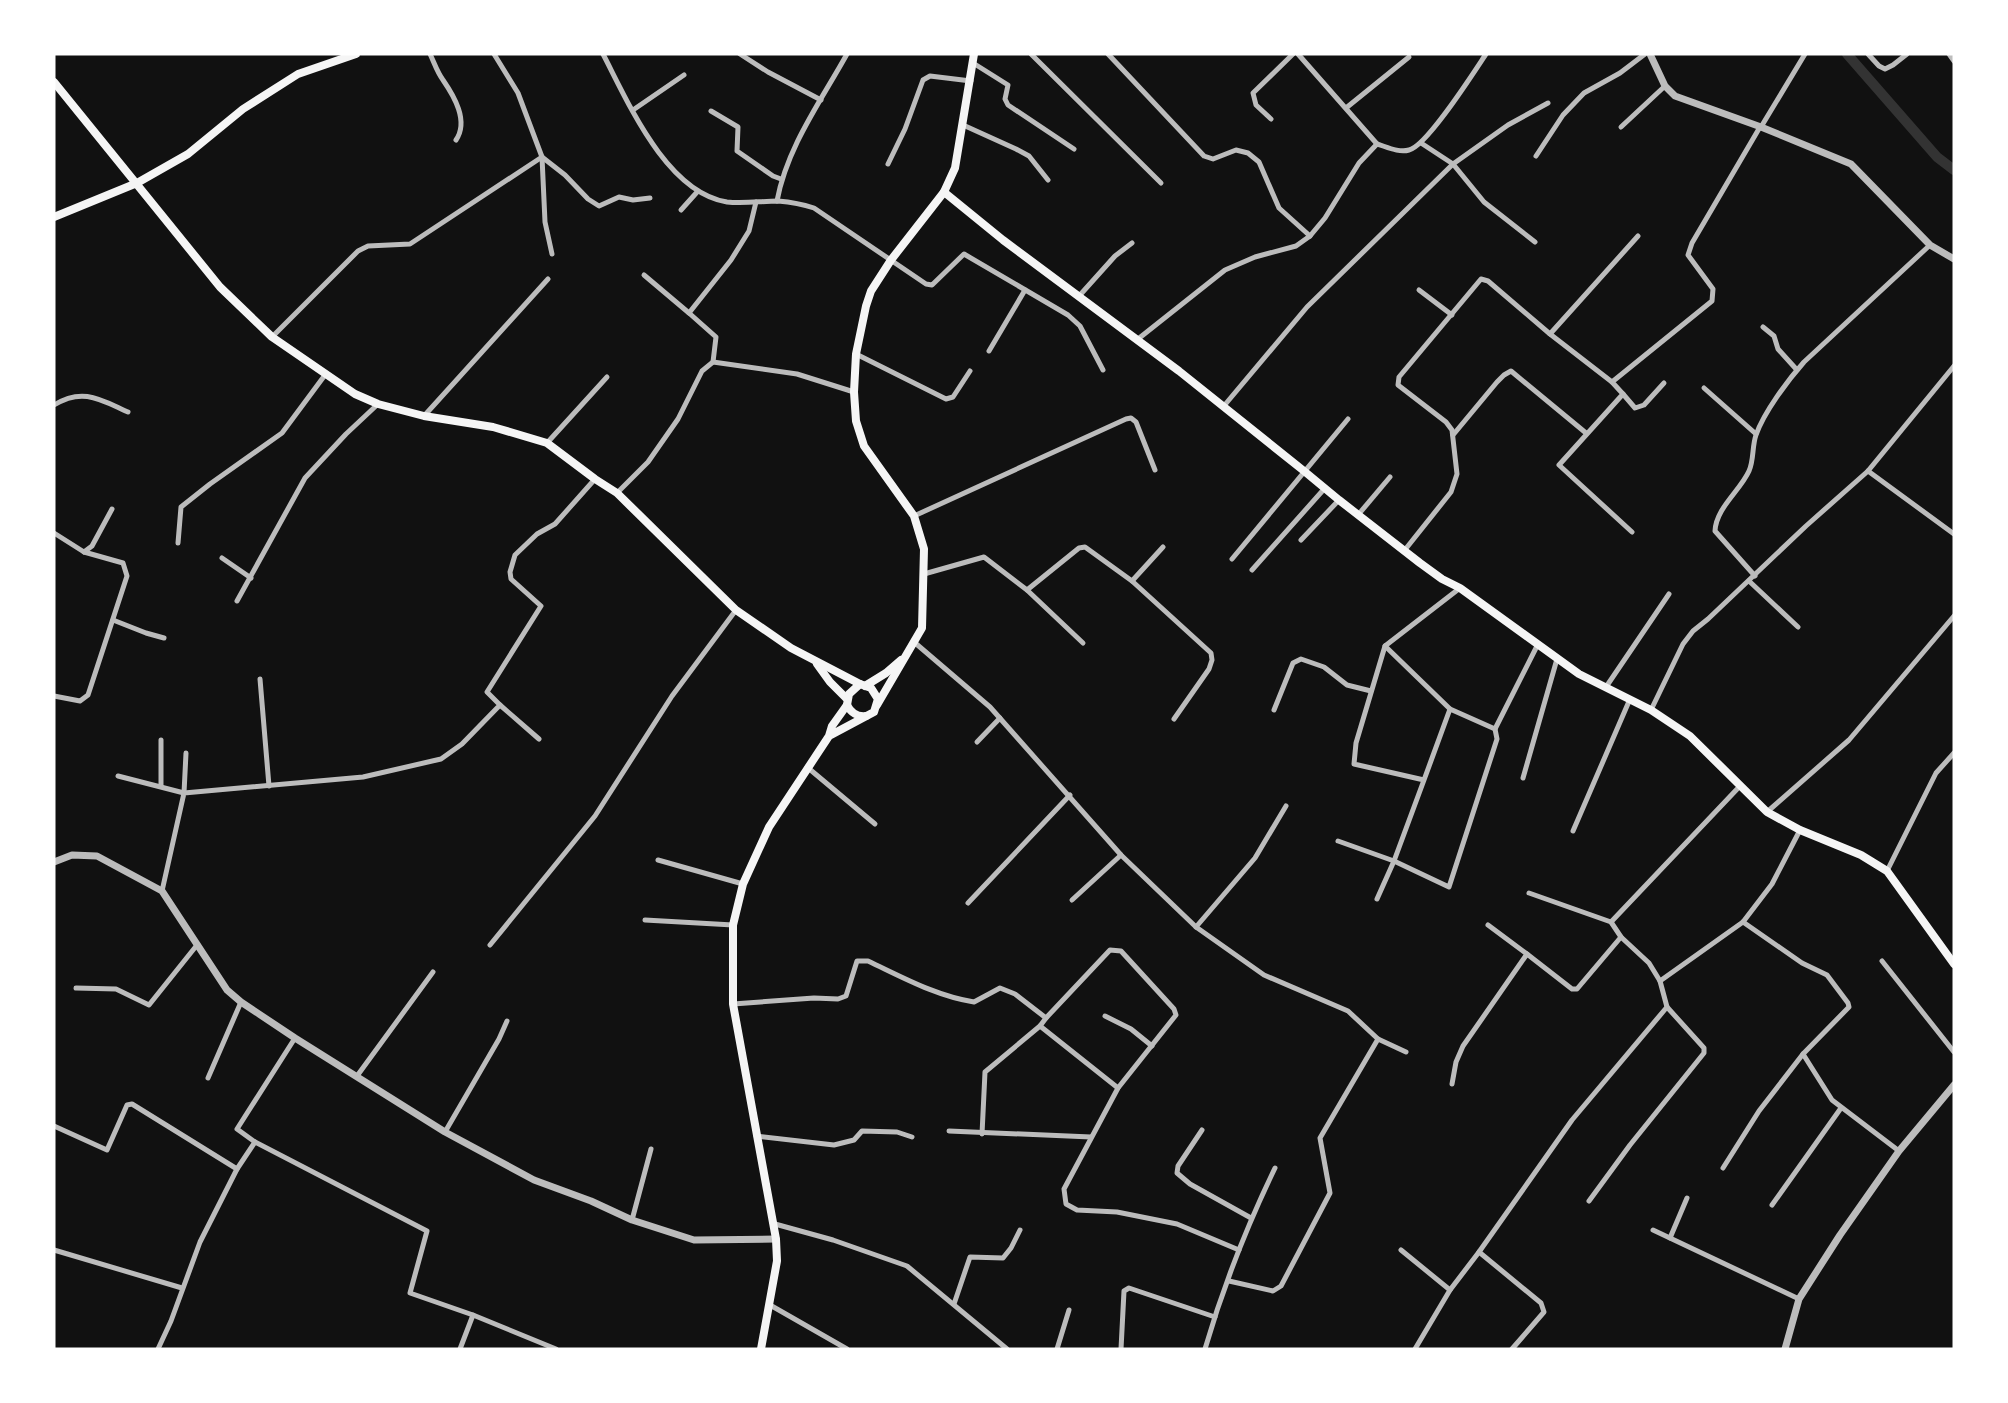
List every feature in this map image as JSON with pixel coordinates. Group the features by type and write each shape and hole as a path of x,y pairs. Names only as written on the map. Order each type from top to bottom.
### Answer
{"main road":[{"path":"54,217 136,183 188,154 243,109 298,74 357,54"},
{"path":"761,1349 777,1261 776,1239 733,1004 733,925 743,884 769,827 807,767 830,736 873,712 922,628 924,549 914,516 864,446 856,421 854,392 856,354 871,291 891,260 944,192 955,168 974,58"},
{"path":"54,82 220,287 272,337 355,394 378,404 424,416 493,427 547,443 617,493 736,610 791,648 871,688 878,699 877,705"},
{"path":"944,192 1004,240 1138,339 1338,500 1442,579 1460,588 1537,646 1579,674 1651,710 1690,736 1767,812 1800,830 1861,855 1887,871 1954,964"},
{"path":"830,736 832,726 854,688 886,673 904,657"},
{"path":"815,661 847,702 850,711 867,716"}],"street":[{"path":"430,54 458,108 462,127 456,140"},
{"path":"494,54 518,93 542,157 545,222 552,254"},
{"path":"603,54 646,134 672,167 698,190 718,200 729,202 777,201 814,208 926,284 932,285 964,254 1068,315 1080,326 1103,370"},
{"path":"740,54 768,72 821,100"},
{"path":"777,201 781,179 806,122 847,54"},
{"path":"1031,54 1161,183"},
{"path":"1108,54 1204,156 1213,159 1236,150 1248,153 1259,162 1278,208 1310,236"},
{"path":"1271,119 1256,105 1253,93 1296,54 1377,144 1398,150 1410,150 1421,143 1463,89 1486,54"},
{"path":"1536,156 1563,115 1584,93 1620,73 1645,54"},
{"path":"1650,54 1665,86 1675,96 1851,164 1930,245 1954,259"},
{"path":"1612,382 1712,301 1713,289 1688,255 1692,243 1805,54"},
{"path":"1868,54 1885,69 1907,54"},
{"path":"1949,54 1954,61"},
{"path":"1346,108 1409,57"},
{"path":"974,58 1008,85 1005,99 1008,105 1074,149"},
{"path":"633,110 684,75"},
{"path":"888,164 905,129 923,80 930,76 971,81"},
{"path":"1621,127 1665,86"},
{"path":"1223,407 1307,307 1453,164 1498,132 1548,103"},
{"path":"711,111 738,127 737,151 781,179"},
{"path":"963,125 1029,156 1048,180"},
{"path":"1421,143 1453,164 1484,202 1535,243"},
{"path":"1138,339 1225,270 1255,257 1296,246 1310,236 1325,218 1359,163 1377,144"},
{"path":"542,157 593,204 599,206 619,197 633,200 650,198"},
{"path":"272,337 358,251 368,246 410,244 542,157"},
{"path":"681,210 698,190"},
{"path":"689,313 731,260 748,231 756,202"},
{"path":"1550,334 1638,236"},
{"path":"1080,296 1115,256 1132,243"},
{"path":"1755,576 1715,531 1715,524 1749,471 1756,434 1789,380 1820,345 1930,245"},
{"path":"617,493 648,462 678,419 702,371 712,362 716,337 645,275"},
{"path":"424,416 548,279"},
{"path":"1404,551 1451,492 1457,474 1452,430 1446,422 1397,382 1482,279 1488,280 1550,334 1612,382 1635,408 1644,405 1664,383"},
{"path":"989,351 1025,290"},
{"path":"1419,290 1452,315"},
{"path":"1763,327 1774,336 1778,349 1797,370"},
{"path":"856,354 946,399 953,397 970,371"},
{"path":"712,362 797,374 854,392"},
{"path":"1651,710 1687,638 1868,471 1954,366"},
{"path":"1453,435 1497,382 1511,371 1586,433"},
{"path":"178,543 181,507 282,433 326,375"},
{"path":"547,443 607,377"},
{"path":"1704,388 1756,434"},
{"path":"1623,394 1559,465 1632,532"},
{"path":"54,405 60,401 90,395 128,412"},
{"path":"237,602 305,478 378,404"},
{"path":"914,516 1131,418 1136,422 1155,471"},
{"path":"1232,559 1348,419"},
{"path":"1868,471 1954,534"},
{"path":"1358,515 1390,477"},
{"path":"538,739 487,692 541,606 511,579 510,572 515,555 537,534 555,524 595,479"},
{"path":"1252,570 1325,488"},
{"path":"1301,540 1338,500"},
{"path":"84,552 92,546 112,509"},
{"path":"54,532 84,552 123,563 127,576 88,695 80,701 54,696"},
{"path":"1027,590 1079,548 1085,547 1132,581 1211,653 1212,660 1209,669 1174,719"},
{"path":"1132,581 1162,547"},
{"path":"924,574 984,557 1027,590 1083,643"},
{"path":"222,558 251,578"},
{"path":"1749,582 1798,627"},
{"path":"1424,780 1354,764 1356,743 1385,646 1460,588"},
{"path":"1606,687 1669,594"},
{"path":"490,945 595,816 672,696 736,610"},
{"path":"1767,812 1849,740 1954,616"},
{"path":"113,620 164,638"},
{"path":"914,642 990,707 1121,855 1196,927 1264,975 1348,1011 1378,1039 1406,1052"},
{"path":"1385,646 1450,709 1495,729"},
{"path":"1338,841 1394,861 1449,887 1497,739 1495,729 1537,646"},
{"path":"1274,710 1293,663 1301,659 1324,667 1347,685 1371,690"},
{"path":"1523,778 1557,659"},
{"path":"260,679 269,786"},
{"path":"1572,831 1630,699"},
{"path":"118,777 184,793 363,777 441,759 462,744 500,705"},
{"path":"1377,899 1394,861 1450,709"},
{"path":"977,742 1000,718"},
{"path":"161,740 161,786"},
{"path":"162,891 184,793 186,753"},
{"path":"1887,871 1936,773 1954,753"},
{"path":"807,767 875,824"},
{"path":"1611,922 1740,786"},
{"path":"968,903 1070,795"},
{"path":"1196,927 1255,858 1286,807"},
{"path":"1660,981 1743,922 1772,884 1800,830"},
{"path":"54,862 72,855 97,856 162,891 227,990 241,1002 445,1132 534,1180 591,1201 632,1220 694,1240 776,1239"},
{"path":"1072,900 1121,855"},
{"path":"658,860 743,884"},
{"path":"1528,893 1611,922 1621,937 1649,963 1660,981 1667,1007 1704,1047 1704,1053 1630,1144 1589,1201"},
{"path":"645,920 733,925"},
{"path":"1723,1168 1759,1111 1803,1054 1849,1007 1848,1002 1827,975 1802,963 1743,922"},
{"path":"1488,925 1572,989 1577,989 1621,937"},
{"path":"76,988 116,989 149,1005 196,945"},
{"path":"982,1134 985,1072 1040,1026 1110,950 1121,951 1174,1009 1176,1015 1118,1088 1064,1189 1066,1204 1077,1210 1117,1212 1177,1224 1239,1250"},
{"path":"1452,1084 1456,1062 1463,1046 1527,954"},
{"path":"733,1004 814,998 838,999 846,996 857,961 868,961 942,995 960,1000 974,1002 1000,988 1015,993 1046,1018"},
{"path":"1882,961 1954,1052"},
{"path":"357,1076 433,972"},
{"path":"208,1078 241,1002"},
{"path":"1415,1349 1450,1290 1572,1120 1667,1007"},
{"path":"1105,1016 1131,1029 1152,1046"},
{"path":"445,1132 507,1021"},
{"path":"1040,1026 1118,1088"},
{"path":"295,1038 237,1129 255,1142 427,1231 410,1293 474,1315 556,1349"},
{"path":"1229,1281 1273,1291 1281,1286 1330,1194 1320,1138 1378,1039"},
{"path":"1803,1054 1832,1100 1899,1151"},
{"path":"1785,1349 1799,1299 1840,1234 1899,1151 1954,1085"},
{"path":"54,1126 106,1150 127,1105 132,1104 237,1169"},
{"path":"1772,1205 1841,1108"},
{"path":"1202,1130 1178,1166 1177,1173 1190,1184 1251,1218"},
{"path":"756,1136 834,1145 854,1140 862,1131 897,1132 912,1137"},
{"path":"949,1131 1091,1137"},
{"path":"158,1349 200,1242 237,1169 255,1142"},
{"path":"632,1220 651,1149"},
{"path":"1205,1349 1251,1218 1275,1168"},
{"path":"1670,1238 1687,1198"},
{"path":"774,1224 833,1240 907,1266 1007,1349"},
{"path":"954,1304 970,1257 1004,1258 1020,1230"},
{"path":"1653,1230 1799,1299"},
{"path":"54,1250 182,1288"},
{"path":"1401,1250 1450,1290"},
{"path":"1479,1252 1541,1303 1544,1312 1512,1349"},
{"path":"1121,1349 1124,1291 1129,1288 1215,1317"},
{"path":"770,1305 847,1349"},
{"path":"1057,1349 1069,1310"},
{"path":"460,1349 474,1315"}],"waterway":[{"path":"1847,54 1937,157 1954,170"}]}
